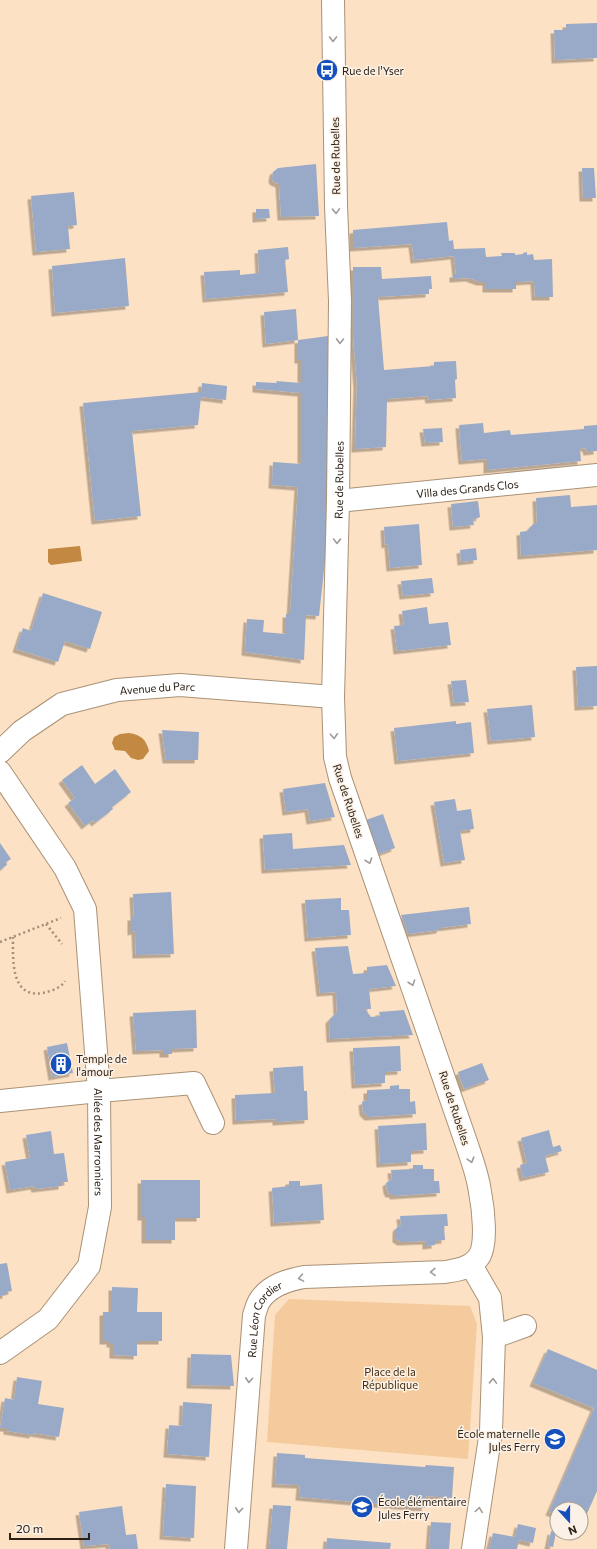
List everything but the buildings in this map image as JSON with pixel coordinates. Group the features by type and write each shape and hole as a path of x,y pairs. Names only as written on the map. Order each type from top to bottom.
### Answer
{"street":[{"name":"Rue de Rubelles","path":"332,0 336,206 340,301 338,501 333,697 335,757 340,778 438,1057 467,1145 480,1192 484,1225 483,1245 479,1257 471,1265"},
{"name":"Villa des Grands Clos","path":"338,501 597,475"},
{"name":"Avenue du Parc","path":"0,752 22,731 62,704 117,690 180,684 333,697"},
{"name":"Allée des Marronniers","path":"0,772 64,868 85,909 99,1091 100,1207 89,1266 48,1319 0,1353"},
{"path":"0,1101 194,1083 213,1123"},
{"path":"471,1265 490,1298 494,1337 491,1431 473,1549"},
{"name":"Rue Léon Cordier","path":"236,1549 254,1315 260,1300 271,1289 286,1281 304,1277 445,1272 460,1270 471,1265"},
{"path":"494,1337 525,1326"}],"path":[{"path":"0,942 85,909"},
{"path":"46,924 63,945"},
{"path":"13,937 13,968 16,980 24,989 34,994 52,990 62,985"}],"green space":[{"name":"Place de la République","path":"289,1299 470,1306 477,1324 468,1459 267,1442 275,1315"}],"shaded area":[{"path":"80,546 82,561 51,565 48,562 48,549"},
{"path":"129,733 140,736 145,741 149,751 143,759 138,760 131,758 125,751 115,750 112,743 114,737 120,734"}],"place":[{"name":"Rue de l'Yser","path":"327,70"},
{"name":"Temple de l'amour","path":"61,1064"},
{"name":"École maternelle Jules Ferry","path":"555,1439"},
{"name":"École élémentaire Jules Ferry","path":"362,1507"}]}
